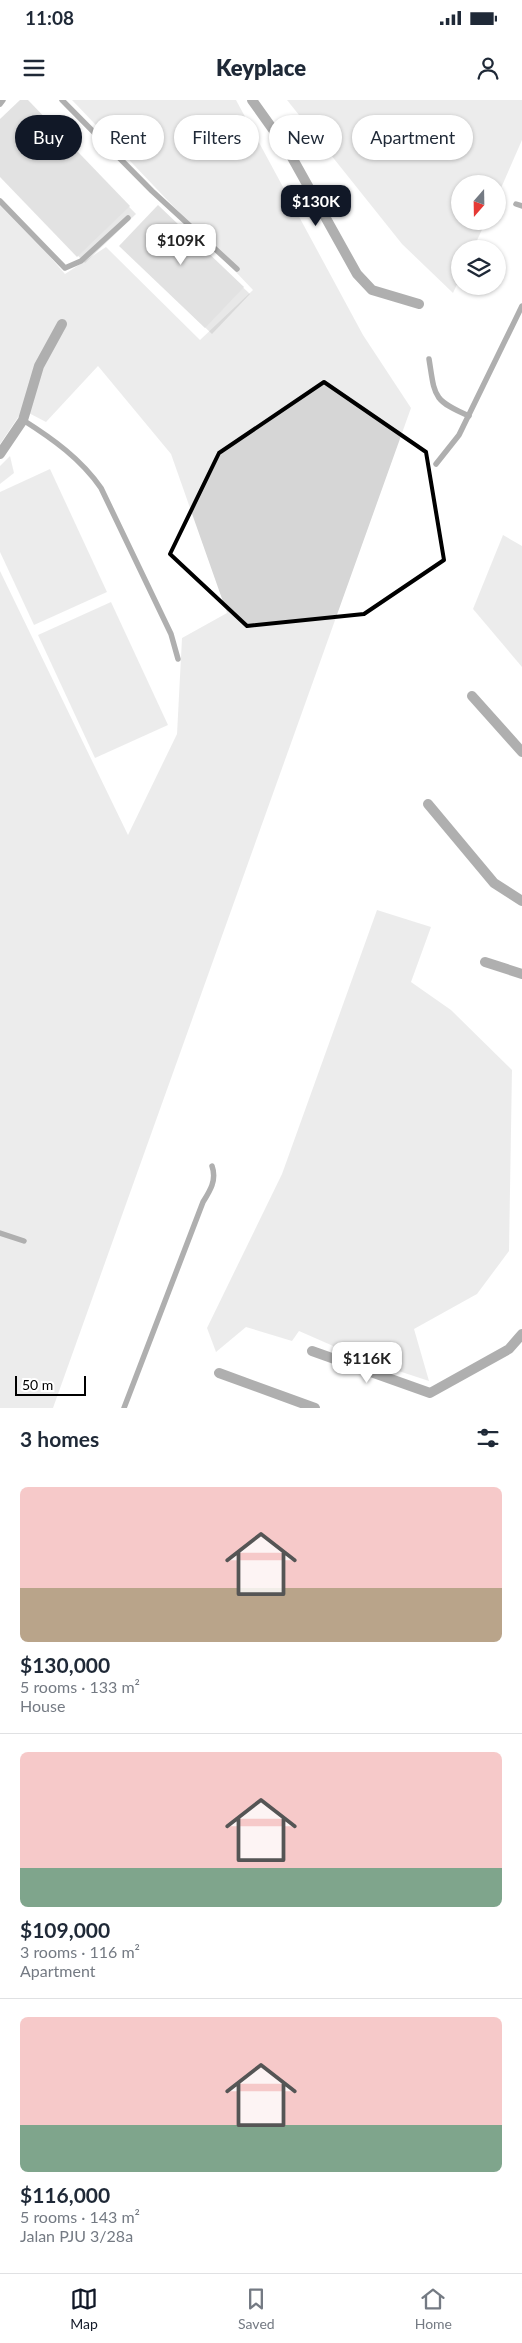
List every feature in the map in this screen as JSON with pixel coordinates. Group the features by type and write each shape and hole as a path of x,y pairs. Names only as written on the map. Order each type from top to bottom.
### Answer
{"street":[{"path":"252,100 289,152 357,274 372,290 419,304"},
{"path":"0,454 23,420 38,366 62,324"},
{"path":"472,696 522,752"},
{"path":"428,804 494,883 522,902"},
{"path":"484,962 522,974"},
{"path":"312,1351 430,1393 509,1349 522,1334"},
{"path":"219,1373 315,1408"}],"lane":[{"path":"0,104 3,100"},
{"path":"62,100 152,191 237,269"},
{"path":"0,201 65,268 81,262 128,218"},
{"path":"436,464 459,435 522,306"},
{"path":"429,359 435,395 449,408 469,416"},
{"path":"23,420 67,451 90,472 101,488 171,634 178,659"},
{"path":"124,1408 203,1202 212,1187 215,1174 212,1166"},
{"path":"0,1233 24,1241"}],"highlighted area":[{"path":"324,382 426,452 444,560 364,614 247,626 170,554 219,453"}],"shaded area":[{"path":"72,100 236,100 244,115 174,115 174,160 259,160 259,143 363,335 411,408 53,1408 0,1408 0,571 128,835 177,734 182,638 227,613 171,454 98,366 46,422 23,410 0,444 0,199 65,274 106,247 200,340 253,290 129,160 164,160 164,115 92,115 92,121"},
{"path":"287,100 522,100 522,140 506,177 506,175 451,175 451,230 482,230 477,240 451,240 451,291 402,244 335,160 342,160 342,115 299,115"},
{"path":"10,456 14,473 0,484 0,466"},
{"path":"50,469 107,592 34,625 0,552 0,492"},
{"path":"503,535 522,546 522,667 473,609"},
{"path":"111,602 168,725 95,758 38,635"},
{"path":"377,910 431,927 411,982 451,1010 512,1070 509,1251 477,1294 414,1329 429,1381 365,1360 299,1331 292,1341 246,1327 216,1352 207,1328 282,1174"}],"building":[{"path":"20,100 28,100 42,115 15,115 15,160 82,160 82,156 130,206 77,257 0,177 0,119"},
{"path":"158,205 244,287 205,328 119,246"}]}
